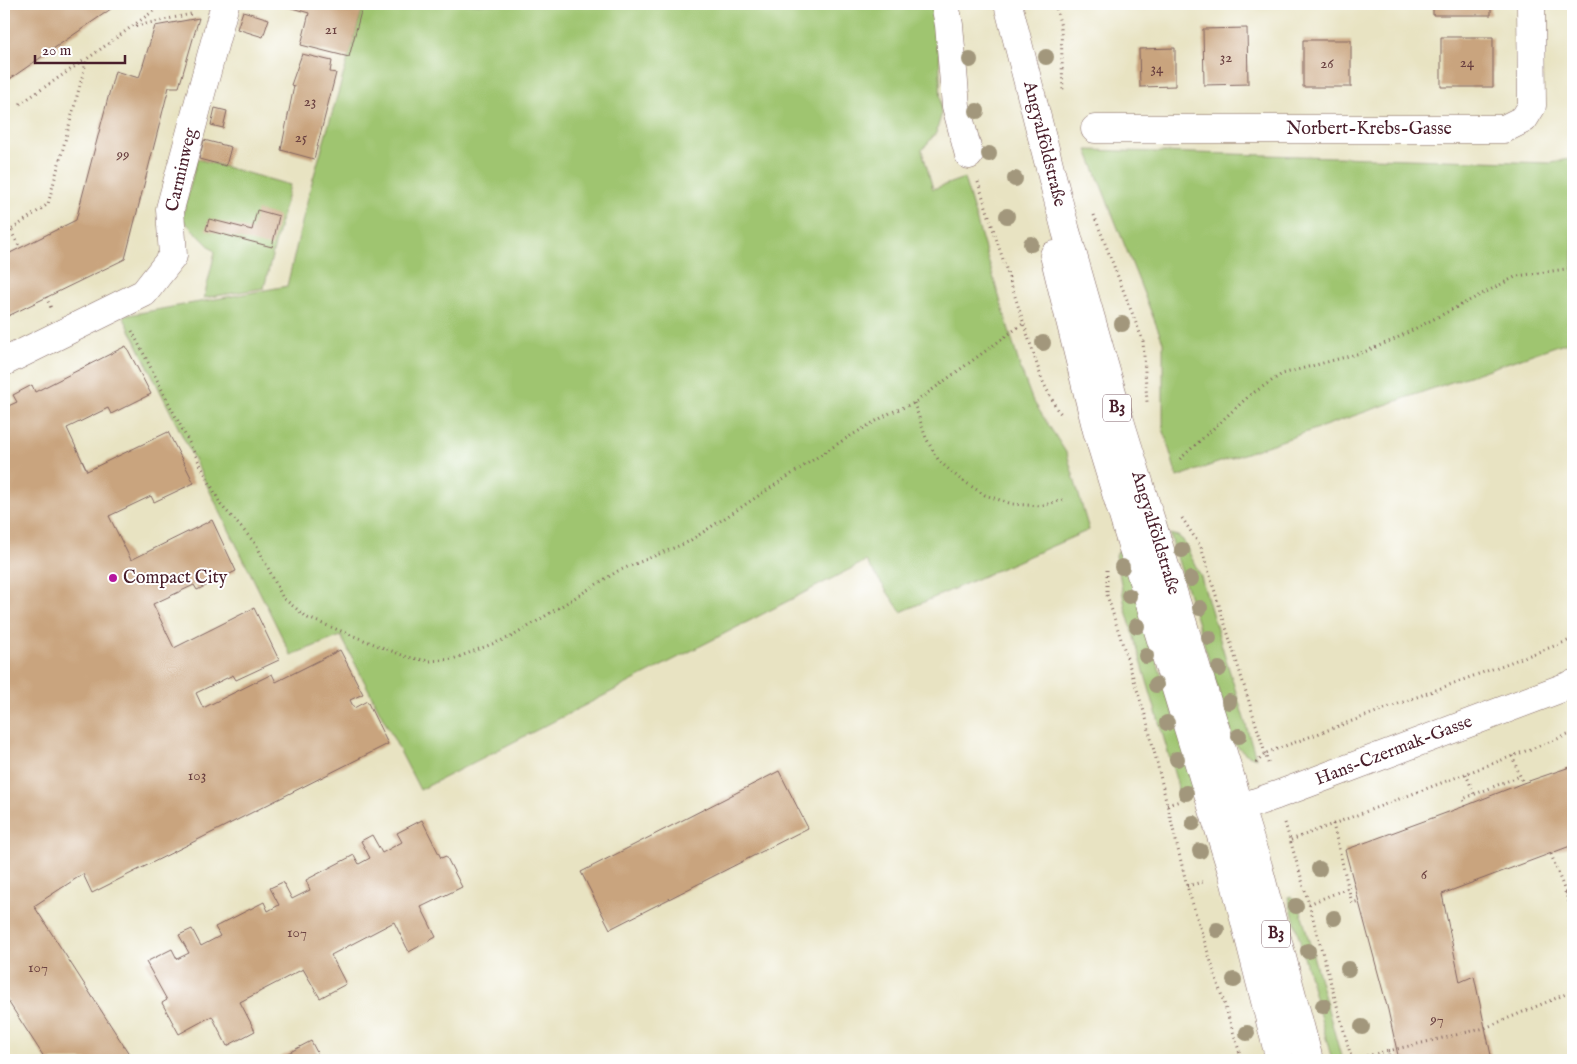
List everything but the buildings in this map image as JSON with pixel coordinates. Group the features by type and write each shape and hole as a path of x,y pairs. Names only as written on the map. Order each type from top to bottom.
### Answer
{"main road":[{"name":"Carminweg","path":"4,362 144,293 173,256 170,209 225,4"},
{"path":"945,4 949,25 956,106 969,155"},
{"name":"Angyalföldstraße","path":"990,4 1097,431 1227,812 1258,866 1309,1060"},
{"name":"Angyalföldstraße","path":"1008,4 1066,231 1124,433 1227,812 1233,875 1280,1060"},
{"name":"Norbert-Krebs-Gasse","path":"1095,128 1504,130 1524,119 1532,106 1531,4"},
{"name":"Hans-Czermak-Gasse","path":"1227,812 1573,684"}],"path":[{"path":"20,104 87,59 163,4"},
{"path":"1055,4 1061,28 1063,100"},
{"path":"133,26 196,13"},
{"path":"4,235 48,204 87,59"},
{"path":"969,155 1042,380 1057,410 1068,421"},
{"path":"1092,208 1144,341 1147,410"},
{"path":"12,231 20,248"},
{"path":"1180,459 1250,395 1282,374 1364,352 1392,340 1517,276 1573,268"},
{"path":"119,306 221,505 256,544 283,598 308,618 407,657 430,661 453,659 513,636 618,571 688,542 845,439 890,413 914,403 1024,323"},
{"path":"914,403 926,438 939,460 960,479 985,495 1012,504 1041,506 1063,500"},
{"path":"1180,514 1201,547 1266,753 1310,904 1352,1059 1485,1028 1573,991"},
{"path":"1107,568 1107,595 1146,718 1187,886 1242,1060"},
{"path":"1266,753 1573,639"},
{"path":"1291,840 1573,733"},
{"path":"1512,756 1523,783"},
{"path":"1466,774 1474,794"},
{"path":"1465,806 1463,798 1520,776"},
{"path":"1333,824 1352,904 1358,901"},
{"path":"1551,854 1573,913"},
{"path":"1310,904 1348,888"},
{"path":"1565,893 1573,890"},
{"path":"1388,1051 1390,1060"}],"green space":[{"path":"364,4 931,4 939,37 941,116 936,133 922,150 933,189 964,178 1020,367 1032,399 1067,454 1089,530 901,612 866,561 420,790 341,636 291,655 123,316 287,286 310,189"},
{"path":"1087,150 1551,163 1573,158 1573,340 1177,477 1163,428 1163,342"},
{"path":"197,159 290,185 264,288 204,298 215,252 182,219"},
{"path":"1170,534 1178,536 1183,540 1201,577 1256,758 1246,754 1235,744"},
{"path":"1122,549 1197,790 1179,797 1177,783 1125,607 1116,555"},
{"path":"1291,896 1298,901 1342,1060 1332,1060 1288,897"}],"place":[{"name":"Compact City","path":"113,578"}]}
